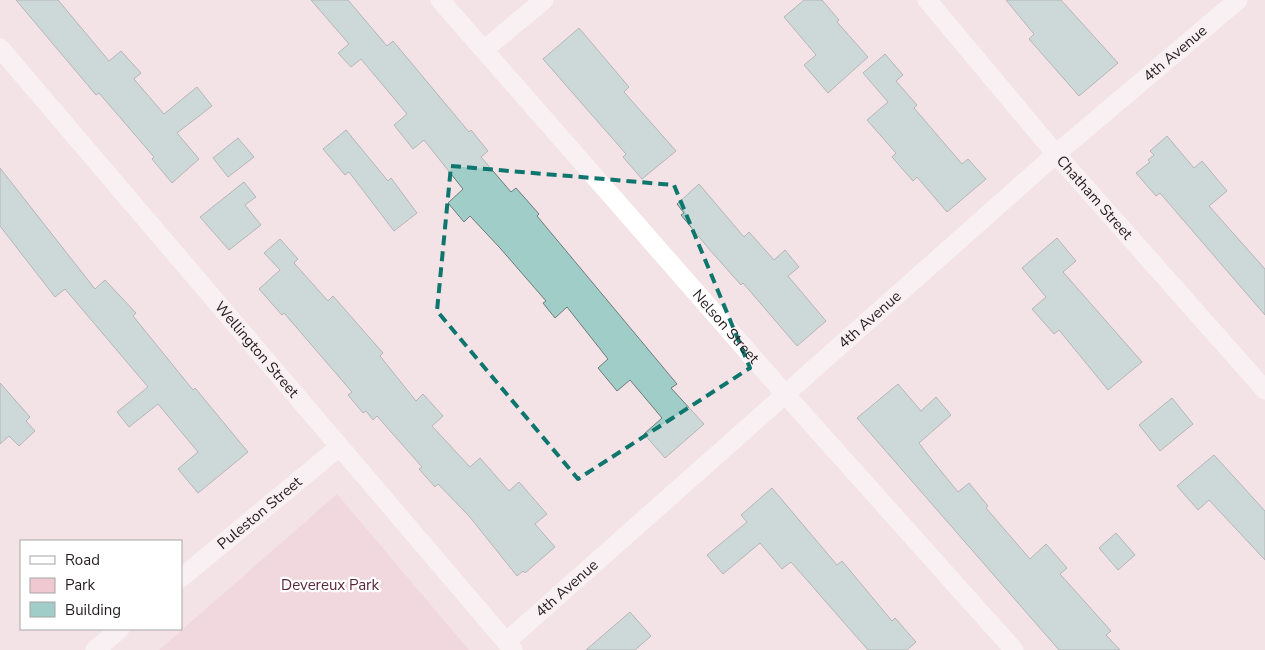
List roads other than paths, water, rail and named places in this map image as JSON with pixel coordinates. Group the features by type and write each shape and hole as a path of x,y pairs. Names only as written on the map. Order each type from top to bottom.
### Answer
{"street":[{"name":"Nelson Street","path":"440,0 485,49 785,394 1014,650"},
{"path":"485,49 544,0"},
{"name":"Chatham Street","path":"927,0 1056,154 1265,390"},
{"name":"4th Avenue","path":"510,646 785,394 1056,154 1238,0"},
{"name":"Wellington Street","path":"0,48 510,646"},
{"name":"Puleston Street","path":"182,577 339,447"},
{"path":"95,650 119,630"}],"park label":[{"name":"Devereux Park","path":"330,585"}]}
